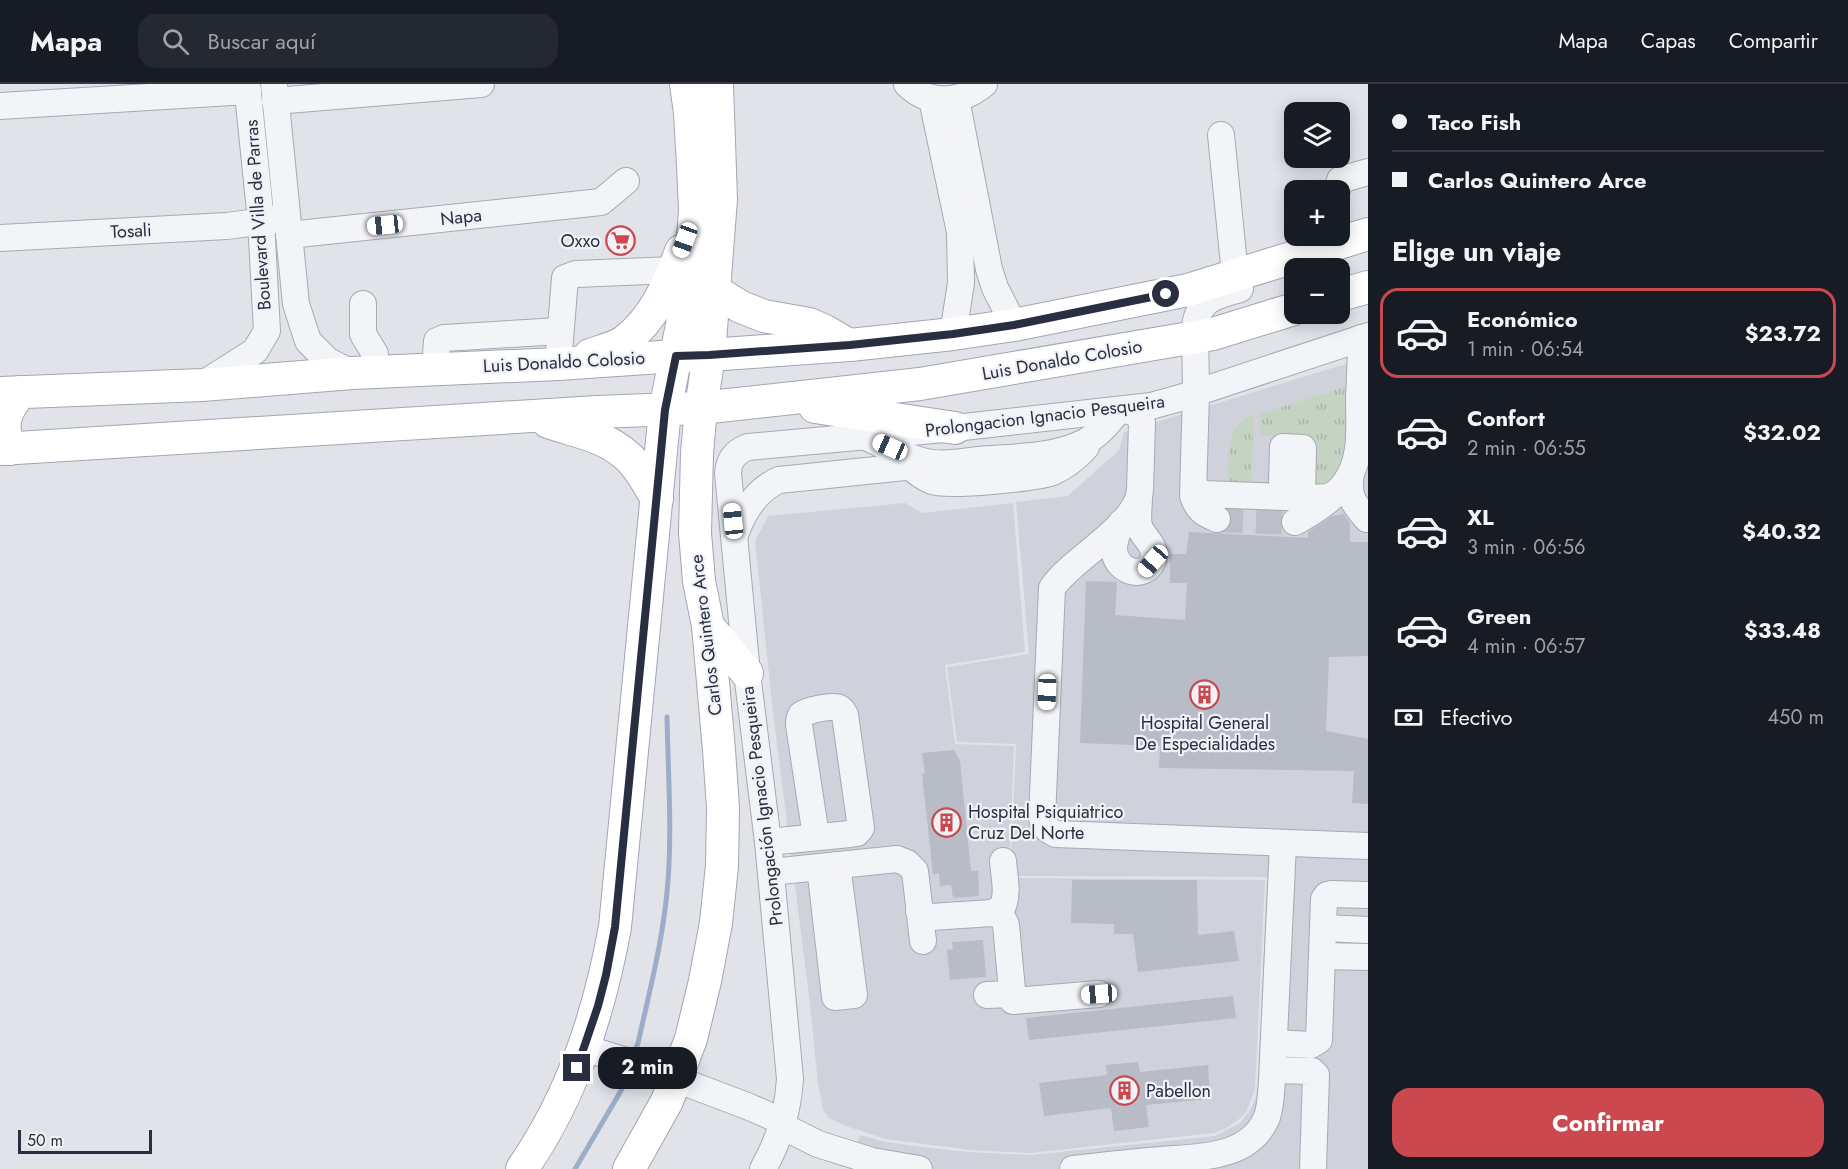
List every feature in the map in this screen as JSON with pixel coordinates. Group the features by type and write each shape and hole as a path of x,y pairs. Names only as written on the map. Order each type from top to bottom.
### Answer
{"main road":[{"path":"522,1169 556,1112 577,1068 606,975 615,927 665,410 682,325 693,252 695,210 690,112 686,84"},
{"name":"Carlos Quintero Arce","path":"629,1169 667,1101 691,1039 716,923 722,866 723,808 708,626 699,581 695,533 695,488 701,408 709,355 721,199 717,84"},
{"path":"561,364 623,342 642,326 656,306 673,270 695,210"},
{"name":"Luis Donaldo Colosio","path":"1350,238 1368,234"},
{"name":"Luis Donaldo Colosio","path":"11,393 202,385 364,372 709,355 850,345 953,334 1014,325 1188,290 1322,246"},
{"path":"1350,292 1368,287"},
{"path":"715,291 741,307 764,316 809,324 850,345"},
{"name":"Luis Donaldo Colosio","path":"5,449 701,408 920,384 1213,334 1284,312"},
{"path":"5,449 1,422 11,393"},
{"path":"764,400 955,428"},
{"path":"533,417 605,441 627,455 642,473 657,499"},
{"path":"708,626 747,673"}],"street":[{"path":"274,93 481,84"},
{"path":"907,84 913,90 944,99 970,94 984,84"},
{"path":"0,106 248,88"},
{"name":"Boulevard Villa de Parras","path":"202,385 255,351 267,331 261,221 248,88"},
{"name":"Boulevard Villa de Parras","path":"274,93 297,304 308,341 328,361 364,372"},
{"path":"944,99 971,231 989,269 995,288 1014,325"},
{"path":"1221,135 1235,275"},
{"path":"1340,180 1368,172"},
{"name":"Napa","path":"261,221 288,227 601,202 626,181"},
{"name":"Tosali","path":"0,238 227,226 261,221"},
{"path":"953,334 971,231"},
{"path":"1311,258 1328,246"},
{"path":"561,364 560,331 565,278 576,274 673,270"},
{"path":"1217,519 1204,514 1197,508 1193,496 1196,317 1201,307 1209,299 1284,273"},
{"path":"363,304 363,334 375,354 364,372"},
{"path":"435,369 437,341 444,338 560,331"},
{"path":"1365,337 1359,442 1350,493 1353,501 1367,519"},
{"name":"Prolongacion Ignacio Pesqueira","path":"748,447 955,428 1152,406 1365,337"},
{"path":"864,436 890,447 922,466 933,482 946,484 1034,476 1051,472 1076,458 1119,410 1135,412 1142,423 1139,526 1123,530 1057,580 1052,588 1043,825 1056,834 1368,846"},
{"name":"Prolongación Ignacio Pesqueira","path":"748,447 736,453 729,466 747,673 768,842 790,1079 783,1123 768,1160"},
{"path":"735,535 740,520 757,495 768,485 779,480 922,466"},
{"path":"1295,522 1311,513 1335,494 1352,473"},
{"path":"1194,487 1203,494 1302,490 1321,498 1335,494"},
{"path":"768,842 857,833 861,828 845,715 837,706 803,713 799,718 816,837"},
{"path":"1073,1169 1206,1157 1231,1160 1266,1119 1270,1105 1284,843"},
{"path":"771,872 897,859 907,863 915,871 922,941"},
{"path":"1003,861 1000,994 1013,1001 1099,994"},
{"path":"1274,1043 1311,1045 1318,1040 1324,903 1327,895 1368,895"},
{"path":"919,911 931,916 1001,911"},
{"path":"1324,928 1368,930"},
{"path":"1323,956 1368,957"},
{"path":"584,1048 636,1064 747,1106 783,1123 790,1130 811,1141 872,1161 919,1169"},
{"path":"1272,1070 1312,1071 1316,1076 1313,1169"},
{"path":"789,1096 793,1121 811,1141"},
{"path":"768,1160 783,1141 811,1141"}],"shaded area":[{"path":"1368,357 1368,1169 850,1169 860,1135 885,1142 923,1147 1031,1155 1215,1136 1240,1123 1248,1113 1258,1089 1267,877 1010,876 1016,744 957,742 947,667 1029,654 1016,502 1068,496 1119,450 1124,432"},
{"path":"905,503 922,513 1013,503 1025,652 945,665 955,744 1014,746 1009,878 1265,880 1255,1089 1246,1112 1226,1128 1214,1133 1030,1153 970,1150 886,1139 846,1126 829,1118 823,1110 773,712 755,541 768,516"}],"green space":[{"path":"1348,386 1346,429 1341,459 1326,482 1314,490 1316,438 1259,435 1261,414"},
{"path":"1254,414 1251,486 1228,485 1232,435 1244,420"}],"building":[{"name":"Hospital General De Especialidades","path":"1344,514 1350,523 1350,542 1368,542 1368,656 1329,657 1326,731 1368,739 1368,804 1352,803 1354,771 1159,768 1160,746 1080,743 1086,581 1117,582 1115,615 1185,620 1187,583 1170,583 1170,554 1186,554 1189,532 1308,538 1308,532 1332,516"},
{"name":"Hospital Psiquiatrico Cruz Del Norte","path":"954,750 960,761 971,871 978,871 979,896 953,898 951,885 940,886 939,873 933,874 922,774 925,773 922,753"},
{"path":"1072,880 1197,880 1198,935 1234,931 1239,961 1138,972 1133,934 1114,934 1114,924 1071,923"},
{"path":"983,940 986,977 950,980 947,950 953,949 952,942"},
{"path":"1233,996 1236,1018 1029,1040 1026,1018"},
{"name":"Pabellon","path":"1138,1062 1140,1072 1208,1065 1210,1099 1146,1105 1149,1127 1114,1131 1111,1108 1044,1116 1039,1083 1107,1075 1106,1065"}],"waterway":[{"path":"633,1056 652,983 666,902 670,840 667,717"},
{"path":"575,1169 622,1089 629,1068"}],"tunnel":[{"path":"1217,519 1295,522"}],"place":[{"name":"Oxxo","path":"621,241"},
{"name":"Hospital General De Especialidades","path":"1205,694"},
{"name":"Hospital Psiquiatrico Cruz Del Norte","path":"947,822"},
{"name":"Pabellon","path":"1125,1091"}],"route":[{"path":"577,1068 598,1006 615,927 665,410 676,356 850,345 953,334 1014,325 1166,294"}]}
